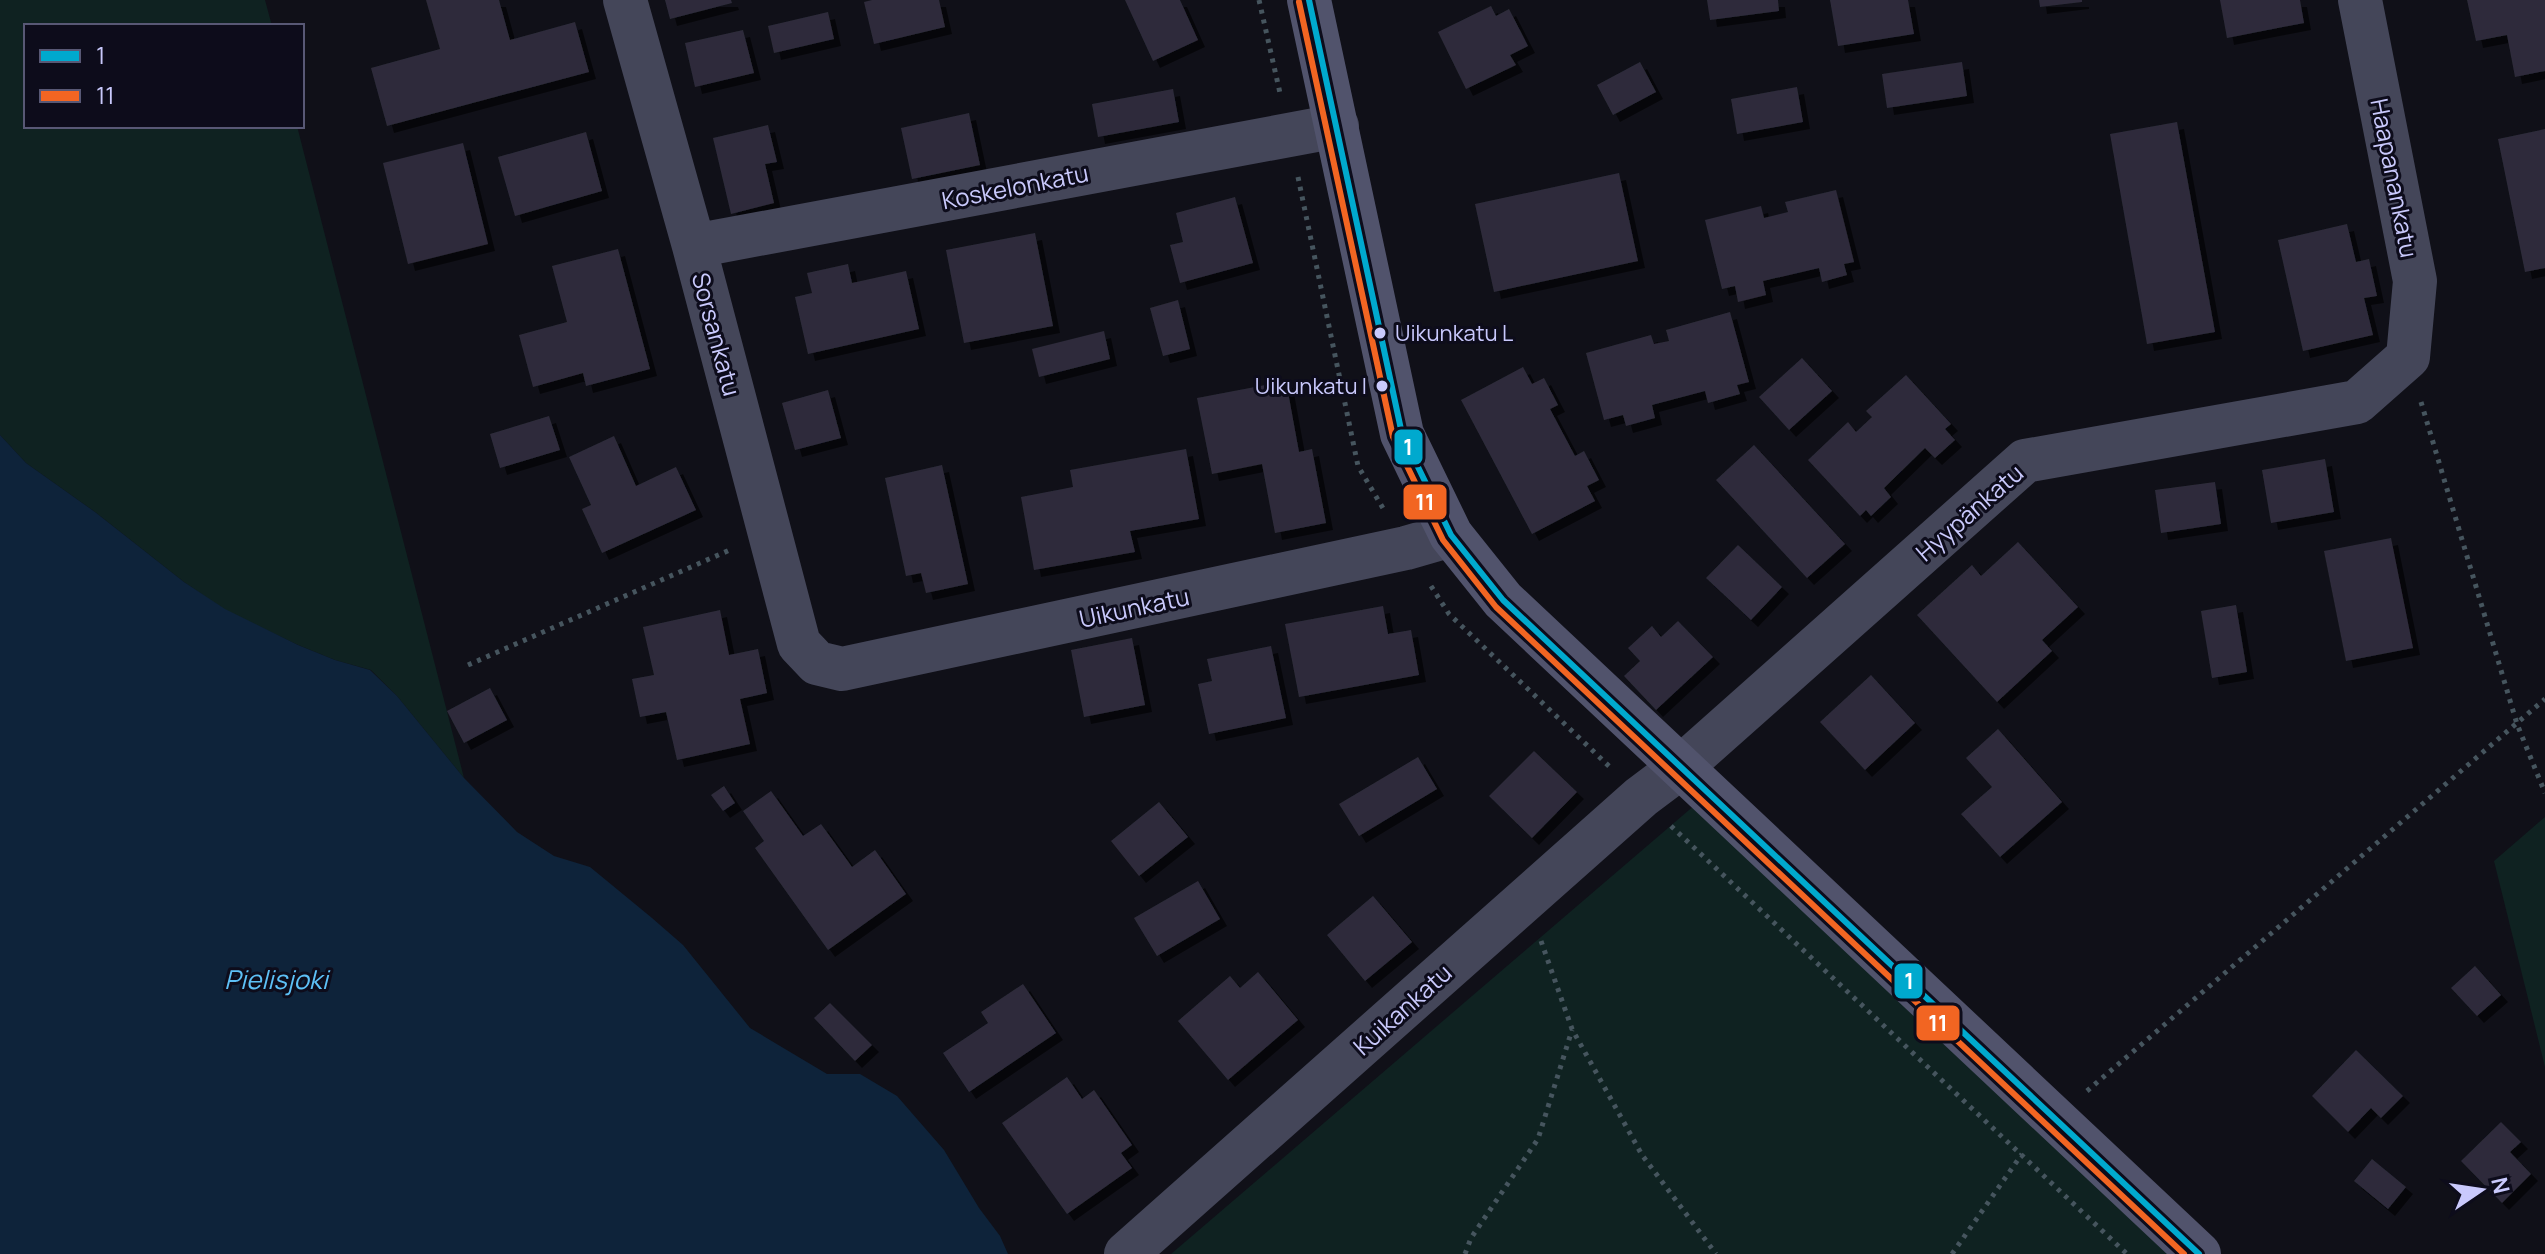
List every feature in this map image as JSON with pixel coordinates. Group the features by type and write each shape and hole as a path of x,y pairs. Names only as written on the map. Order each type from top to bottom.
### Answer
{"street":[{"name":"Sorsankatu","path":"625,0 694,246 799,644 817,663"},
{"path":"1309,0 1402,434 1451,535 1503,600 2199,1254"},
{"name":"Haapanankatu","path":"2360,0 2415,281 2408,357"},
{"name":"Koskelonkatu","path":"694,246 1337,126"},
{"name":"Hyypänkatu","path":"1681,767 2025,461 2357,402 2408,357"},
{"name":"Uikunkatu","path":"817,663 842,669 1391,551 1451,535"},
{"name":"Kuikankatu","path":"1126,1254 1641,797 1681,767"}],"path":[{"path":"2408,357 2517,724 2545,793"},
{"path":"468,665 769,533"},
{"path":"1952,1254 2021,1155 2054,1119 2545,699"},
{"path":"1526,899 1572,1029 1642,1155 1716,1254"},
{"path":"1465,1254 1471,1238 1538,1139 1572,1029"}],"green space":[{"path":"0,0 265,0 271,24 24,24 24,128 298,128 464,778 397,696 371,670 298,645 225,610 26,463 0,435"},
{"path":"1696,804 2171,1254 1171,1254"},
{"path":"2545,817 2545,1067 2494,861"}],"water":[{"name":"Pielisjoki","path":"0,435 26,463 184,582 225,609 298,645 370,670 397,696 464,778 517,832 554,856 590,867 652,918 683,945 750,1028 827,1074 860,1074 897,1096 944,1150 1000,1236 1008,1254 0,1254"}],"building":[{"path":"426,0 499,0 510,40 575,22 589,72 387,126 371,68 440,49"},
{"path":"665,0 731,0 732,3 670,19"},
{"path":"939,0 945,27 874,44 864,2"},
{"path":"1125,0 1180,0 1198,40 1153,61"},
{"path":"1707,0 1778,0 1779,11 1710,20"},
{"path":"1830,0 1908,0 1914,34 1838,46"},
{"path":"2039,0 2082,0 2082,2 2040,7"},
{"path":"2220,0 2300,0 2304,23 2227,38"},
{"path":"2467,0 2545,0 2545,71 2515,77 2507,35 2476,41"},
{"path":"1491,6 1496,16 1509,9 1528,46 1510,55 1516,65 1466,89 1438,32"},
{"path":"828,12 834,39 774,53 768,26"},
{"path":"743,30 754,73 695,87 685,43"},
{"path":"1640,62 1656,92 1613,115 1597,85"},
{"path":"1962,62 1967,96 1887,108 1882,74"},
{"path":"1797,87 1803,122 1737,134 1731,99"},
{"path":"1173,89 1179,122 1098,137 1092,104"},
{"path":"969,113 980,165 912,179 901,128"},
{"path":"2177,122 2215,332 2147,344 2110,134"},
{"path":"768,125 777,162 765,164 774,203 731,214 713,138"},
{"path":"2545,129 2545,268 2525,272 2498,139"},
{"path":"586,132 602,191 515,216 498,157"},
{"path":"463,143 488,244 408,264 383,163"},
{"path":"1619,173 1638,261 1494,292 1475,204"},
{"path":"1836,190 1854,262 1844,264 1847,275 1822,282 1819,268 1763,281 1766,295 1738,302 1735,286 1722,289 1705,220 1761,206 1764,218 1788,212 1785,202"},
{"path":"1235,197 1253,263 1180,283 1170,245 1183,242 1176,213"},
{"path":"2347,224 2356,262 2369,259 2377,296 2364,298 2373,335 2303,351 2278,240"},
{"path":"1035,233 1053,326 964,343 946,250"},
{"path":"618,249 650,369 586,386 583,373 533,387 519,335 567,322 552,266"},
{"path":"848,264 852,283 906,271 919,329 808,354 795,297 812,293 807,273"},
{"path":"1178,300 1190,349 1163,356 1150,308"},
{"path":"1730,312 1749,382 1737,385 1740,394 1708,403 1705,391 1652,405 1655,418 1626,426 1623,415 1604,420 1586,353 1651,335 1654,344 1669,341 1666,330"},
{"path":"1104,331 1110,359 1039,377 1032,349"},
{"path":"1802,358 1832,391 1789,430 1759,397"},
{"path":"1523,367 1532,384 1544,378 1558,405 1550,409 1575,456 1584,451 1599,480 1587,486 1595,501 1532,534 1461,400"},
{"path":"1906,375 1951,424 1945,429 1955,440 1935,458 1925,448 1884,488 1891,497 1871,516 1866,510 1860,516 1808,460 1848,422 1856,432 1872,417 1866,411"},
{"path":"1286,381 1299,452 1312,449 1326,523 1275,533 1262,464 1212,474 1197,398"},
{"path":"828,390 841,438 795,450 782,403"},
{"path":"549,416 560,450 500,468 490,434"},
{"path":"614,436 636,486 676,467 696,510 602,553 582,509 591,505 569,457"},
{"path":"1754,445 1845,544 1807,578 1716,480"},
{"path":"1186,449 1199,519 1130,531 1135,552 1034,570 1021,497 1073,487 1070,470"},
{"path":"2325,459 2334,512 2271,523 2262,470"},
{"path":"942,465 968,584 926,593 921,573 906,576 885,478"},
{"path":"2215,482 2221,524 2161,533 2155,490"},
{"path":"2391,538 2413,648 2346,661 2324,551"},
{"path":"2018,542 2078,607 2042,640 2052,651 1997,702 1917,615 1972,565 1981,576"},
{"path":"1738,545 1782,587 1751,620 1706,578"},
{"path":"2236,605 2247,672 2212,678 2201,611"},
{"path":"1383,606 1388,634 1411,630 1419,675 1299,697 1285,624"},
{"path":"720,610 729,655 758,649 767,693 740,699 750,744 677,760 666,712 640,717 632,679 654,675 643,627"},
{"path":"1678,621 1713,657 1656,710 1624,676 1640,661 1628,648 1652,626 1661,637"},
{"path":"1132,638 1145,705 1084,717 1071,650"},
{"path":"1271,646 1286,718 1209,734 1198,684 1212,681 1207,659"},
{"path":"1871,675 1915,723 1865,770 1820,722"},
{"path":"490,688 507,720 464,743 447,711"},
{"path":"1998,729 2062,802 2000,857 1961,814 1992,787 1966,758"},
{"path":"1534,751 1577,792 1532,838 1489,796"},
{"path":"1418,757 1437,789 1359,836 1339,804"},
{"path":"724,786 735,803 723,811 711,795"},
{"path":"771,791 803,836 821,824 852,867 875,850 906,894 828,950 755,848 764,841 743,811"},
{"path":"1159,802 1188,837 1139,876 1111,841"},
{"path":"1198,881 1220,919 1157,956 1134,918"},
{"path":"1373,896 1412,942 1365,981 1327,935"},
{"path":"2475,966 2501,995 2477,1016 2451,988"},
{"path":"1258,972 1298,1020 1228,1080 1178,1021 1230,976 1240,988"},
{"path":"1023,984 1056,1033 969,1092 943,1053 988,1023 981,1012"},
{"path":"830,1003 872,1045 855,1061 814,1018"},
{"path":"2356,1050 2403,1096 2381,1118 2371,1108 2348,1132 2312,1096"},
{"path":"1067,1077 1082,1099 1094,1090 1132,1145 1121,1153 1132,1168 1067,1214 1002,1123"},
{"path":"2501,1122 2521,1142 2510,1152 2531,1174 2502,1203 2461,1161"},
{"path":"2372,1159 2406,1187 2388,1209 2354,1181"}],"transit line":[{"name":"1","path":"1309,0 1402,434 1451,535 1503,600 2199,1254"},
{"name":"11","path":"1299,2 1393,437 1443,540 1496,607 2184,1254"}],"place":[{"name":"Uikunkatu L","path":"1380,333"},
{"name":"Uikunkatu I","path":"1382,386"}]}
